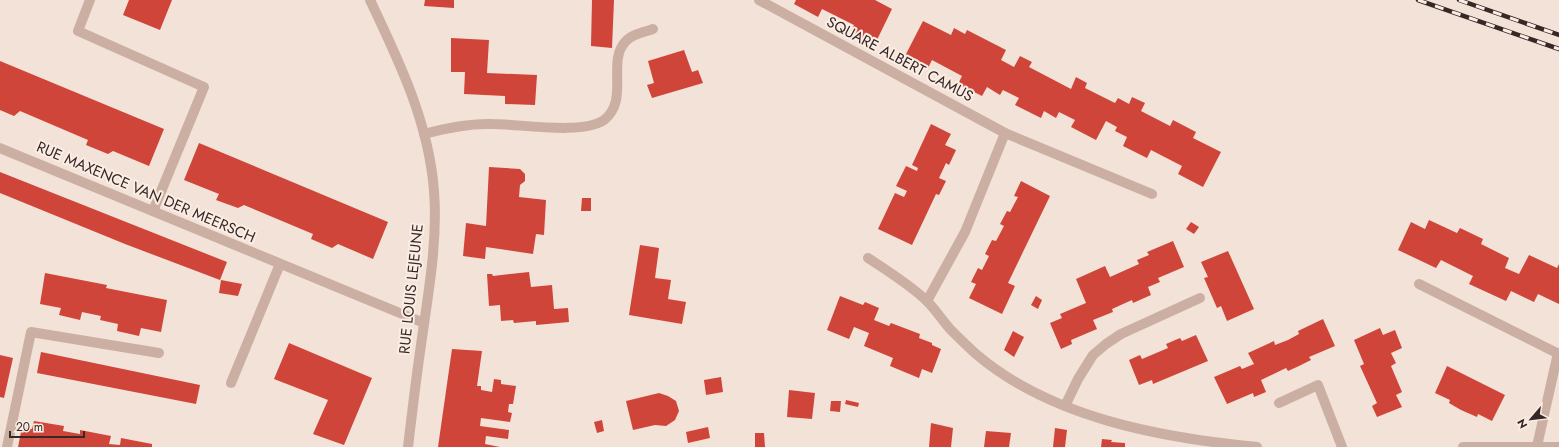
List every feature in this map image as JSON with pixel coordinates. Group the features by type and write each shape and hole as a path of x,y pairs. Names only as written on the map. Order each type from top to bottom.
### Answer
{"street":[{"path":"90,0 78,31 204,88 153,211"},
{"name":"RUE LOUIS LEJEUNE","path":"370,0 410,88 424,134 434,191 434,243 408,447"},
{"name":"SQUARE ALBERT CAMUS","path":"759,0 1005,132 1152,194"},
{"path":"424,134 464,125 493,124 573,128 594,125 605,119 616,103 619,52 626,40 653,28"},
{"path":"927,301 965,232 1005,132"},
{"name":"RUE MAXENCE VAN DER MEERSCH","path":"0,148 424,323"},
{"path":"868,258 904,282 927,301 976,354 998,371 1035,394 1105,420 1159,433 1188,439 1257,447"},
{"path":"231,383 280,264"},
{"path":"1419,284 1558,354 1537,446"},
{"path":"1065,406 1078,379 1093,355 1106,344 1121,334 1200,298"},
{"path":"7,447 31,332 159,353"},
{"path":"1279,403 1318,385 1342,447"},
{"path":"1463,447 1558,447"}],"building":[{"path":"129,0 172,0 160,30 123,15"},
{"path":"425,0 454,0 454,8 424,6"},
{"path":"592,0 614,0 612,48 591,46"},
{"path":"796,0 875,0 892,9 874,46 850,34 854,25 822,9 818,17 794,4"},
{"path":"923,21 951,35 954,28 965,34 967,30 1006,50 1001,60 1014,67 1020,56 1032,62 1029,67 1071,89 1076,77 1087,83 1085,88 1115,103 1118,98 1129,104 1132,97 1145,103 1141,111 1170,126 1173,120 1196,132 1193,138 1221,152 1203,187 1178,174 1182,166 1151,150 1147,158 1123,146 1127,137 1115,131 1117,127 1106,121 1096,140 1071,127 1075,120 1059,112 1056,118 1044,111 1041,118 1015,105 1019,98 1003,90 1000,95 987,87 982,96 958,84 962,76 932,60 928,68 905,56"},
{"path":"451,38 489,40 487,73 537,75 535,105 505,104 505,96 464,94 465,72 451,72"},
{"path":"684,50 692,72 698,70 703,83 652,98 647,85 654,83 648,61"},
{"path":"0,61 164,129 149,166 113,151 108,154 86,145 88,140 20,111 14,116 0,110"},
{"path":"931,124 951,134 945,145 956,150 949,165 946,163 939,178 946,181 939,195 936,194 912,245 878,229 895,193 904,197 907,191 896,186 906,166 917,171 918,168 912,165"},
{"path":"199,143 388,222 373,259 338,244 332,248 311,239 313,234 244,205 238,208 216,200 219,194 184,180"},
{"path":"489,167 520,169 525,174 525,181 520,185 519,197 546,200 544,235 536,234 533,254 486,247 485,259 463,256 466,223 486,226"},
{"path":"0,172 227,262 220,280 125,244 0,193"},
{"path":"1021,181 1050,196 1008,283 1015,286 1002,314 969,298 976,284 971,282 978,268 982,270 989,256 985,254 992,240 996,241 1004,226 1000,224 1007,211 1010,212 1018,197 1014,196"},
{"path":"582,198 591,198 591,211 581,211"},
{"path":"1429,220 1457,233 1460,228 1483,239 1481,244 1509,258 1505,268 1519,274 1529,255 1557,268 1559,264 1559,304 1538,294 1534,302 1511,291 1506,301 1469,284 1473,276 1441,260 1436,268 1398,250 1411,222 1425,229"},
{"path":"1191,222 1199,227 1194,234 1186,229"},
{"path":"1173,241 1184,267 1158,278 1160,282 1148,287 1151,295 1133,303 1132,300 1112,309 1113,312 1093,320 1097,329 1071,340 1072,344 1061,349 1050,323 1062,318 1060,314 1086,303 1076,279 1105,266 1110,277 1139,264 1137,260 1149,255 1147,252"},
{"path":"640,245 659,248 655,278 671,280 668,299 686,302 682,324 629,315"},
{"path":"1228,251 1254,309 1227,321 1221,306 1217,308 1204,278 1208,277 1201,262"},
{"path":"529,272 531,287 552,285 554,309 568,308 569,322 536,325 536,321 514,323 513,320 501,321 500,305 489,306 487,274 492,274 493,276"},
{"path":"45,273 107,285 106,288 167,300 161,332 141,328 139,336 117,331 118,324 100,320 101,316 82,312 80,320 59,315 61,308 40,304"},
{"path":"221,280 242,284 238,296 219,293"},
{"path":"840,296 863,305 865,302 879,308 874,320 889,326 891,323 920,334 919,338 932,343 932,345 941,349 932,373 922,369 919,378 890,366 893,358 864,346 869,333 854,327 849,339 827,330"},
{"path":"1036,296 1042,300 1038,309 1031,305"},
{"path":"1323,319 1335,346 1309,357 1311,360 1299,366 1288,371 1286,368 1261,380 1266,392 1254,397 1253,393 1227,404 1214,377 1240,366 1242,369 1254,364 1248,353 1274,341 1275,345 1288,340 1299,334 1298,331"},
{"path":"1380,328 1383,335 1395,330 1402,348 1391,353 1396,363 1391,366 1402,392 1396,395 1402,407 1377,417 1372,406 1377,403 1360,366 1364,364 1354,340"},
{"path":"1013,331 1024,337 1014,357 1004,350"},
{"path":"1196,335 1208,361 1153,384 1152,380 1139,385 1129,360 1140,355 1142,359 1168,348 1166,344 1180,338 1182,341"},
{"path":"289,343 372,378 344,445 313,434 328,400 274,379"},
{"path":"452,349 482,351 477,386 481,386 481,390 492,392 494,379 501,380 501,384 516,386 513,404 509,404 508,412 512,413 510,422 481,418 480,426 509,430 508,439 486,436 485,444 500,447 438,447"},
{"path":"41,352 200,385 196,404 37,373"},
{"path":"0,355 13,358 4,398 0,397"},
{"path":"1447,366 1505,395 1492,421 1478,414 1477,417 1461,410 1449,403 1450,400 1435,393"},
{"path":"721,377 723,392 706,395 704,380"},
{"path":"789,390 815,393 812,419 787,417"},
{"path":"659,393 676,401 679,411 675,420 666,426 655,425 633,430 626,401"},
{"path":"846,400 859,403 858,407 845,404"},
{"path":"831,401 841,401 840,412 830,411"},
{"path":"602,420 604,431 597,433 594,422"},
{"path":"34,421 64,426 63,431 80,434 80,430 111,436 109,444 120,445 121,438 152,444 152,447 18,447 22,427 32,429"},
{"path":"931,423 953,428 951,447 929,447"},
{"path":"708,427 710,438 688,443 686,432"},
{"path":"1055,428 1067,430 1065,447 1053,447"},
{"path":"986,431 1011,433 1009,447 984,447"},
{"path":"755,433 764,433 765,447 755,447"},
{"path":"1102,439 1112,440 1111,442 1125,443 1125,447 1101,447"}],"railway":[{"path":"1418,0 1559,49"},
{"path":"1459,0 1559,35"}]}
